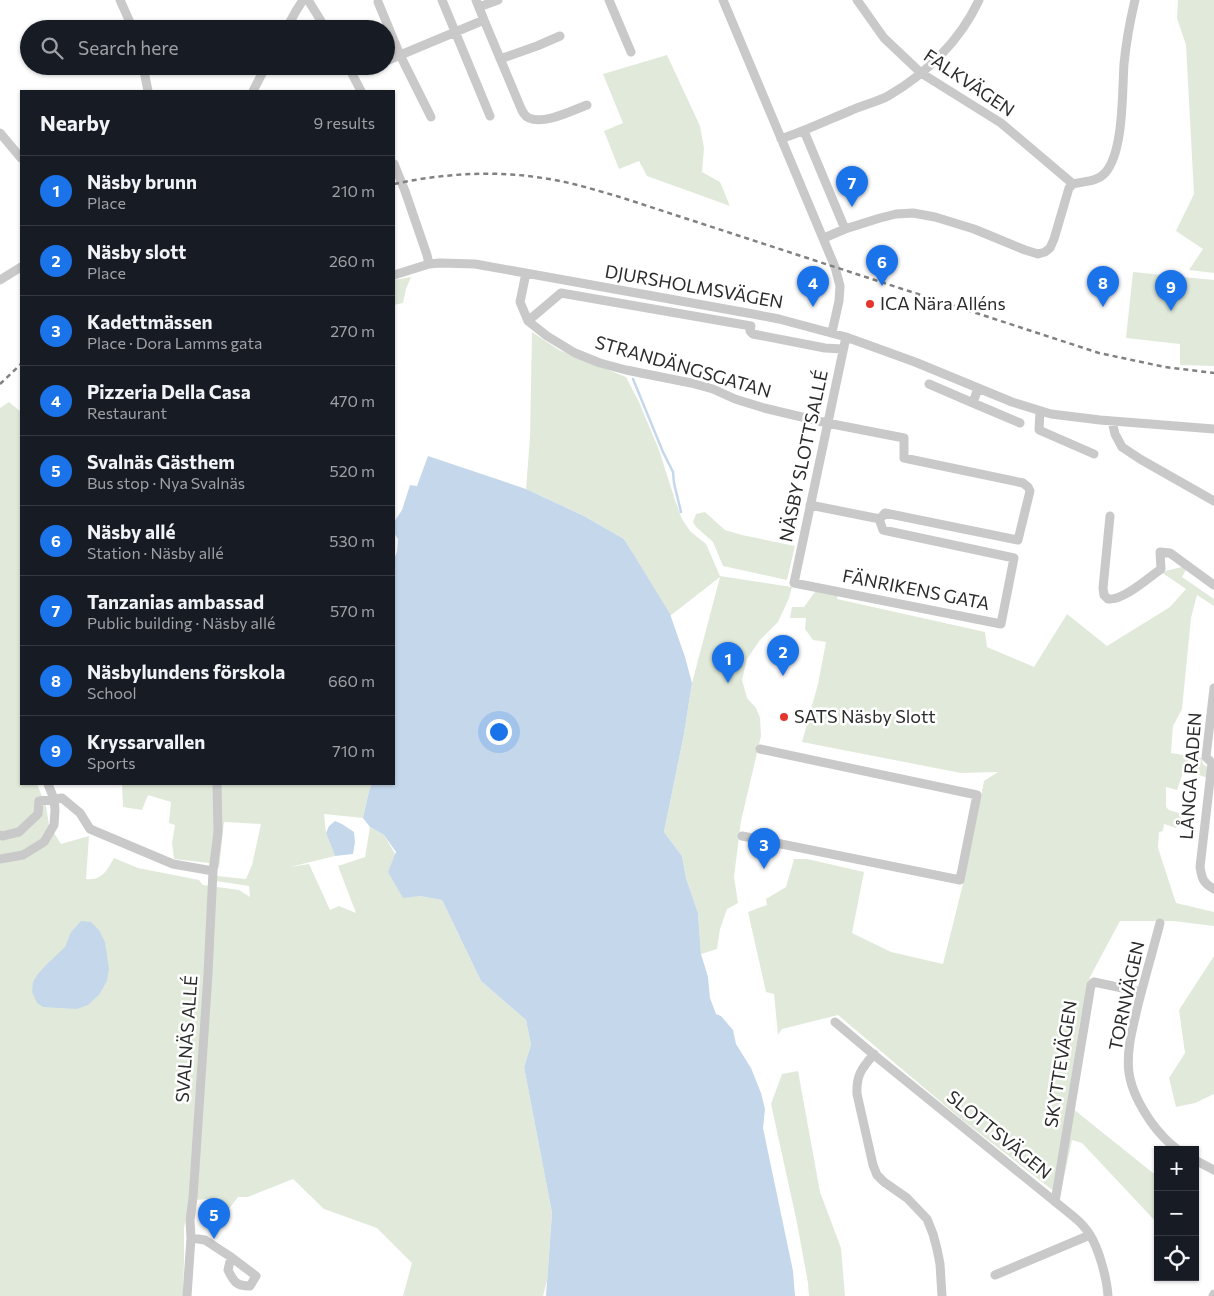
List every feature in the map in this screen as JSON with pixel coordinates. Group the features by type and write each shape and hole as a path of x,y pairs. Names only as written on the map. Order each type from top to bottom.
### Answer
{"street":[{"path":"120,0 129,20"},
{"path":"291,20 303,0"},
{"path":"308,0 320,20"},
{"path":"442,0 490,116"},
{"path":"498,0 477,4 523,114 528,118 536,120 551,118 587,105"},
{"path":"609,0 631,52"},
{"path":"723,0 835,267 840,284 839,301 832,332"},
{"name":"FALKVÄGEN","path":"857,0 884,38 921,73 1001,123 1073,184"},
{"path":"781,139 887,96 921,73 947,49 961,31 979,0"},
{"path":"824,238 845,229 896,214 913,213 935,217 974,229 1038,254 1045,252 1050,248 1054,239 1069,188 1073,184 1092,181 1100,177 1106,172 1111,163 1118,136 1127,39 1135,0"},
{"path":"378,2 385,20"},
{"path":"395,58 484,20"},
{"path":"500,59 560,36"},
{"path":"395,44 432,117"},
{"path":"145,75 148,90"},
{"path":"254,90 261,75"},
{"path":"353,75 360,90"},
{"path":"804,131 845,229"},
{"path":"0,133 20,157"},
{"path":"395,166 429,264"},
{"name":"DJURSHOLMSVÄGEN","path":"395,275 429,264 475,264 762,316 832,332 915,362 1012,402 1040,411 1070,417 1214,429"},
{"path":"0,280 20,268"},
{"path":"526,273 520,302 528,321 561,293 751,326 750,331 753,334 825,348 843,349"},
{"name":"STRANDÄNGSGATAN","path":"528,321 547,336 575,353 600,363 714,389 735,399 764,408 904,438 904,458 1022,482 1028,486 1030,491 1018,540"},
{"name":"NÄSBY SLOTTSALLÉ","path":"794,582 846,337"},
{"path":"929,384 1020,423"},
{"path":"973,403 978,388"},
{"path":"1040,411 1039,430 1094,454"},
{"path":"1112,421 1122,447 1214,501"},
{"path":"810,505 879,519"},
{"path":"885,513 1018,540 1014,558 883,530 879,519 885,513"},
{"path":"1110,516 1103,588 1104,595 1108,599 1118,598 1137,587 1160,569 1160,552 1170,553 1214,585"},
{"name":"FÄNRIKENS GATA","path":"794,582 1001,624 1014,558"},
{"name":"LÅNGA RADEN","path":"1214,688 1206,757 1213,764 1200,867 1201,878 1204,883 1214,889"},
{"path":"742,836 960,880 977,795 760,749"},
{"path":"0,860 23,855 44,842 54,825 54,799 48,785"},
{"name":"SVALNÄS ALLÉ","path":"187,1296 191,1238 190,1220 213,871 218,832 217,785"},
{"path":"0,835 19,832 38,814 39,800 62,798 80,813 90,829 173,864 213,871"},
{"name":"TORNVÄGEN","path":"1160,923 1141,992 1128,1053 1130,1080 1137,1100 1155,1127 1173,1146"},
{"name":"SKYTTEVÄGEN","path":"1055,1202 1090,985 1094,982 1141,992"},
{"name":"SLOTTSVÄGEN","path":"835,1022 1074,1217 1090,1235 1106,1276 1108,1296"},
{"path":"874,1054 863,1066 856,1085 873,1166 877,1175 884,1182 907,1198 927,1219 933,1234 940,1264 942,1296"},
{"path":"1199,1162 1214,1170"},
{"path":"995,1275 1090,1235"},
{"path":"191,1238 205,1240 232,1257"}],"green space":[{"path":"1178,0 1214,0 1214,273 1189,270 1203,249 1176,231 1194,194 1186,45 1177,18"},
{"path":"667,55 700,126 704,148 702,172 720,182 730,206 647,176 639,161 619,169 604,131 623,123 603,74"},
{"path":"1133,272 1214,280 1214,366 1180,365 1180,344 1126,338"},
{"path":"411,277 403,303 395,305 395,280"},
{"path":"532,332 559,350 626,377 639,402 659,450 682,519 690,531 706,544 720,576 792,587 778,622 760,640 747,659 742,680 747,698 756,708 760,718 761,736 741,821 734,877 738,903 727,909 720,929 717,949 701,954 698,913 686,878 682,856 664,832 684,734 692,683 720,577 670,616 624,539 584,516 526,489 530,437"},
{"path":"9,402 20,411 20,785 37,785 46,806 49,825 61,844 89,836 86,879 96,878 103,874 114,858 138,868 199,880 203,885 239,890 250,897 249,886 216,881 217,876 246,879 252,865 261,824 224,822 219,868 209,863 174,859 172,843 175,825 169,823 171,802 148,795 142,810 123,807 122,785 372,785 363,818 324,814 326,833 335,856 290,867 309,864 330,910 339,906 356,913 338,866 365,857 370,827 384,835 420,896 442,900 481,981 526,1020 531,1045 524,1067 552,1213 547,1281 543,1296 403,1296 412,1263 377,1228 324,1209 293,1179 248,1197 238,1197 211,1232 201,1220 202,1206 221,1197 198,1200 191,1192 184,1228 183,1296 0,1296 0,408"},
{"path":"705,512 725,530 795,546 787,580 723,566 713,542 693,522 696,514"},
{"path":"1182,567 1186,570 1182,577 1214,599 1214,606 1197,595 1191,618 1182,709 1173,726 1171,753 1202,758 1203,764 1209,768 1208,778 1184,770 1177,790 1166,787 1166,807 1179,813 1181,817 1176,828 1164,824 1163,831 1159,832 1158,848 1176,903 1214,912 1214,926 1173,921 1120,921 1090,977 1080,1023 1067,1104 1154,1174 1154,1220 1082,1143 1072,1140 1060,1196 961,1119 838,1015 782,1029 778,1035 774,994 766,992 748,912 767,905 766,899 786,887 794,859 807,859 864,872 852,933 891,952 943,964 964,880 984,781 998,772 961,773 802,742 818,684 826,642 813,640 805,629 806,618 790,618 792,607 804,607 817,589 838,593 837,599 985,632 987,647 1034,667 1067,614 1107,646 1170,607 1186,589 1161,572"},
{"path":"1214,956 1214,1094 1195,1103 1176,1107 1169,1078 1185,1053 1179,1010"},
{"path":"798,1071 820,1192 841,1248 845,1296 809,1296 797,1223 771,1104 782,1074"}],"water":[{"path":"428,456 526,489 584,516 624,539 670,614 692,683 684,734 664,832 682,856 686,878 698,913 701,954 708,977 710,998 716,1014 721,1016 733,1030 736,1044 751,1068 761,1093 765,1109 763,1128 793,1271 795,1296 546,1296 552,1213 524,1067 531,1045 526,1020 481,981 442,900 420,896 403,898 388,872 396,852 384,835 370,827 363,818 372,785 395,785 395,557 398,539 395,534 395,520 402,510 410,485 417,486"},
{"path":"335,821 354,832 353,854 335,856 326,833 329,826"},
{"path":"81,921 91,922 99,930 105,942 109,969 107,981 99,995 88,1005 77,1009 43,1007 37,1003 32,992 33,982 45,966 65,947 71,932"}],"waterway":[{"path":"633,379 673,472 681,512"}],"railway":[{"path":"395,184 452,175 510,174 549,179 586,187 1099,353 1165,367 1214,373"},
{"path":"0,384 20,365"}],"place":[{"name":"Tanzanias ambassad","path":"852,207"},
{"name":"Näsby allé","path":"882,286"},
{"name":"ICA Nära Alléns","path":"870,304"},
{"name":"Pizzeria Della Casa","path":"813,307"},
{"name":"Näsbylundens förskola","path":"1103,307"},
{"name":"Kryssarvallen","path":"1171,311"},
{"name":"Näsby slott","path":"783,676"},
{"name":"Näsby brunn","path":"728,683"},
{"name":"SATS Näsby Slott","path":"784,717"},
{"name":"Kadettmässen","path":"764,869"},
{"name":"Svalnäs Gästhem","path":"214,1239"}]}
